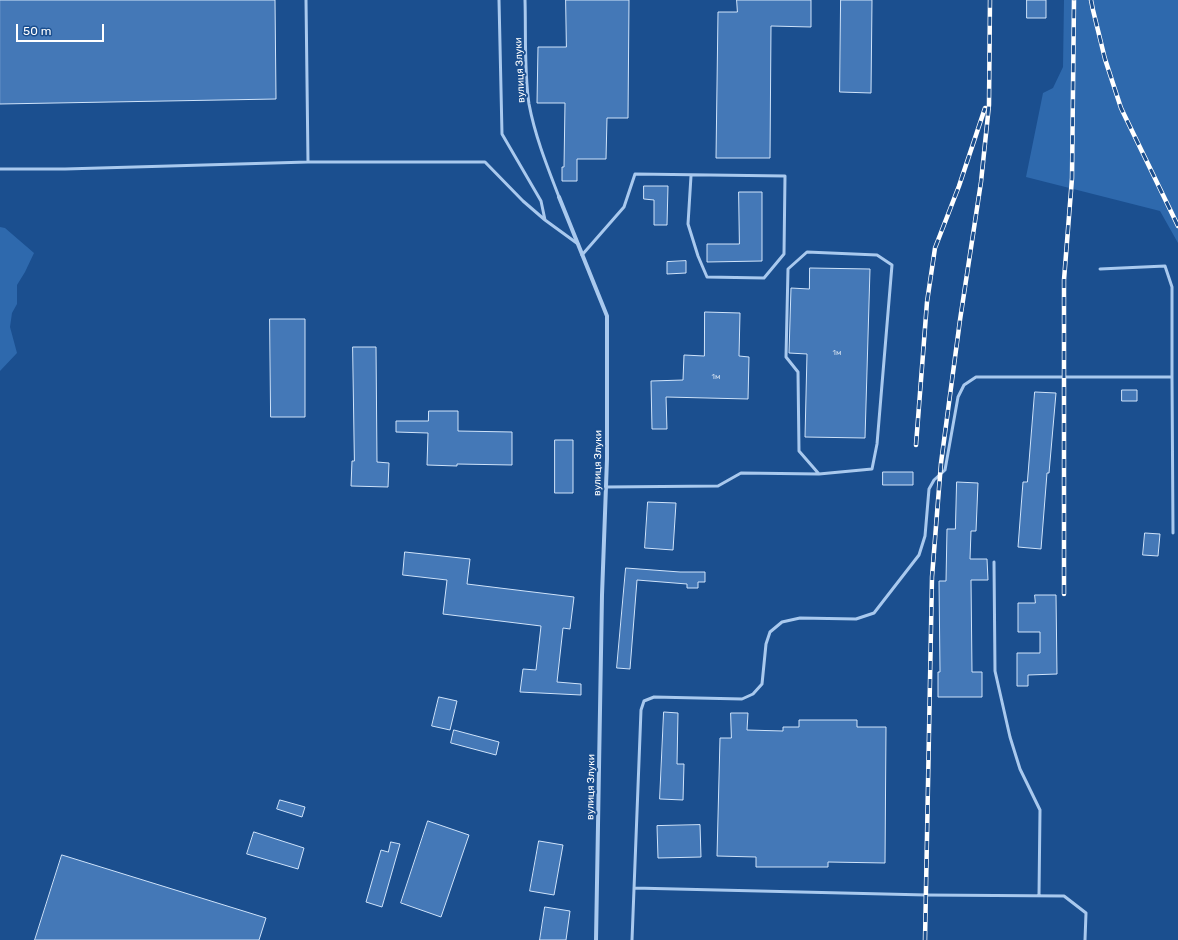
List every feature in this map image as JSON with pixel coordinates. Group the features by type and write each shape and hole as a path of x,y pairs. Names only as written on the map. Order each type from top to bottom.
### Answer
{"street":[{"name":"вулиця Злуки","path":"559,197 607,316 606,487 602,594 596,940"}],"lane":[{"path":"306,0 308,162"},
{"path":"499,0 502,134 541,201 545,220"},
{"name":"вулиця Злуки","path":"525,0 529,103 538,141 559,197"},
{"path":"0,169 308,162 485,162 523,202 578,244"},
{"path":"582,255 624,208 635,174 691,176 785,176 784,254 764,278 707,278 688,224 691,176"},
{"path":"606,487 718,486 741,473 819,474 872,469 877,444 892,265 877,255 807,252 788,270 786,357 798,372 799,451 819,474"},
{"path":"1100,269 1165,266 1172,287 1174,376 1173,532"},
{"path":"632,940 641,710 644,701 654,698 742,699 753,694 762,684 766,644 770,632 782,622 800,618 856,620 874,613 919,555 925,536 929,489 934,480 945,470 958,397 964,384 976,377 1174,376"},
{"path":"994,562 995,671 1010,737 1018,763 1040,810 1038,895"},
{"path":"634,888 926,895 1064,896 1086,913 1085,940"}],"shaded area":[{"path":"1064,0 1178,0 1178,243 1160,211 1026,177 1043,93 1053,88 1063,67"},
{"path":"0,227 5,228 34,253 17,285 17,304 12,313 10,327 17,353 0,371"}],"building":[{"path":"0,0 275,0 276,99 0,104"},
{"path":"566,0 629,0 628,118 607,118 606,159 577,159 577,181 562,181 562,167 564,167 565,103 537,103 538,47 566,47"},
{"path":"737,0 811,0 811,27 771,26 770,158 716,158 718,12 737,12"},
{"path":"841,0 872,0 871,93 840,92"},
{"path":"1027,0 1046,0 1046,18 1027,18"},
{"path":"644,186 668,186 667,225 654,225 654,200 644,199"},
{"path":"739,192 762,192 762,261 707,262 707,244 739,244"},
{"path":"686,261 686,273 667,274 667,262"},
{"path":"810,268 870,269 865,438 805,437 807,354 789,353 791,288 809,289"},
{"path":"705,312 740,313 739,356 749,357 748,399 666,397 667,429 652,429 651,381 683,380 684,355 704,356"},
{"path":"270,319 305,319 305,417 271,417"},
{"path":"353,347 376,347 377,462 389,463 388,487 351,486 352,461 354,461"},
{"path":"1122,390 1137,390 1137,401 1122,401"},
{"path":"1035,392 1056,393 1049,473 1047,473 1041,549 1018,547 1023,482 1027,482"},
{"path":"429,411 458,411 458,431 512,432 512,465 427,465 428,433 396,432 396,421 428,421"},
{"path":"555,440 573,440 573,493 555,493"},
{"path":"883,472 913,472 913,485 883,485"},
{"path":"957,482 978,483 976,531 971,531 970,559 987,559 988,580 971,580 972,672 982,672 982,697 938,697 938,672 940,672 939,581 946,581 947,529 955,529"},
{"path":"648,502 676,503 673,550 645,548"},
{"path":"1145,533 1160,534 1158,556 1143,555"},
{"path":"405,552 470,559 467,584 574,597 570,629 563,628 557,682 581,684 581,695 520,692 523,669 536,670 541,626 443,614 447,580 403,575"},
{"path":"626,568 680,572 705,572 705,582 698,582 698,588 687,588 687,584 637,580 630,669 617,668"},
{"path":"1035,595 1056,595 1057,674 1028,675 1028,686 1017,686 1017,653 1040,653 1040,632 1018,632 1018,603 1035,603"},
{"path":"439,697 457,701 450,730 432,726"},
{"path":"664,712 678,713 677,764 684,764 683,800 660,799"},
{"path":"731,713 748,713 747,730 783,731 783,727 799,727 799,720 857,720 857,727 886,727 885,863 828,862 828,867 756,867 756,857 717,856 720,738 731,738"},
{"path":"454,730 499,742 496,755 451,743"},
{"path":"280,800 305,807 302,817 277,809"},
{"path":"428,821 469,835 441,917 401,903"},
{"path":"700,825 701,857 658,858 657,826"},
{"path":"254,832 304,848 298,869 247,854"},
{"path":"539,841 563,845 554,895 530,891"},
{"path":"391,842 400,844 382,907 366,902 381,850 388,852"},
{"path":"62,855 266,918 259,940 35,940"},
{"path":"545,907 570,911 566,940 540,940"}],"railway":[{"path":"925,940 932,577 941,463 960,320 981,182 989,105 990,0"},
{"path":"1064,594 1064,280 1072,178 1074,0"},
{"path":"1091,0 1105,59 1121,108 1178,226"},
{"path":"916,445 927,302 935,248 959,186 985,108"}]}
